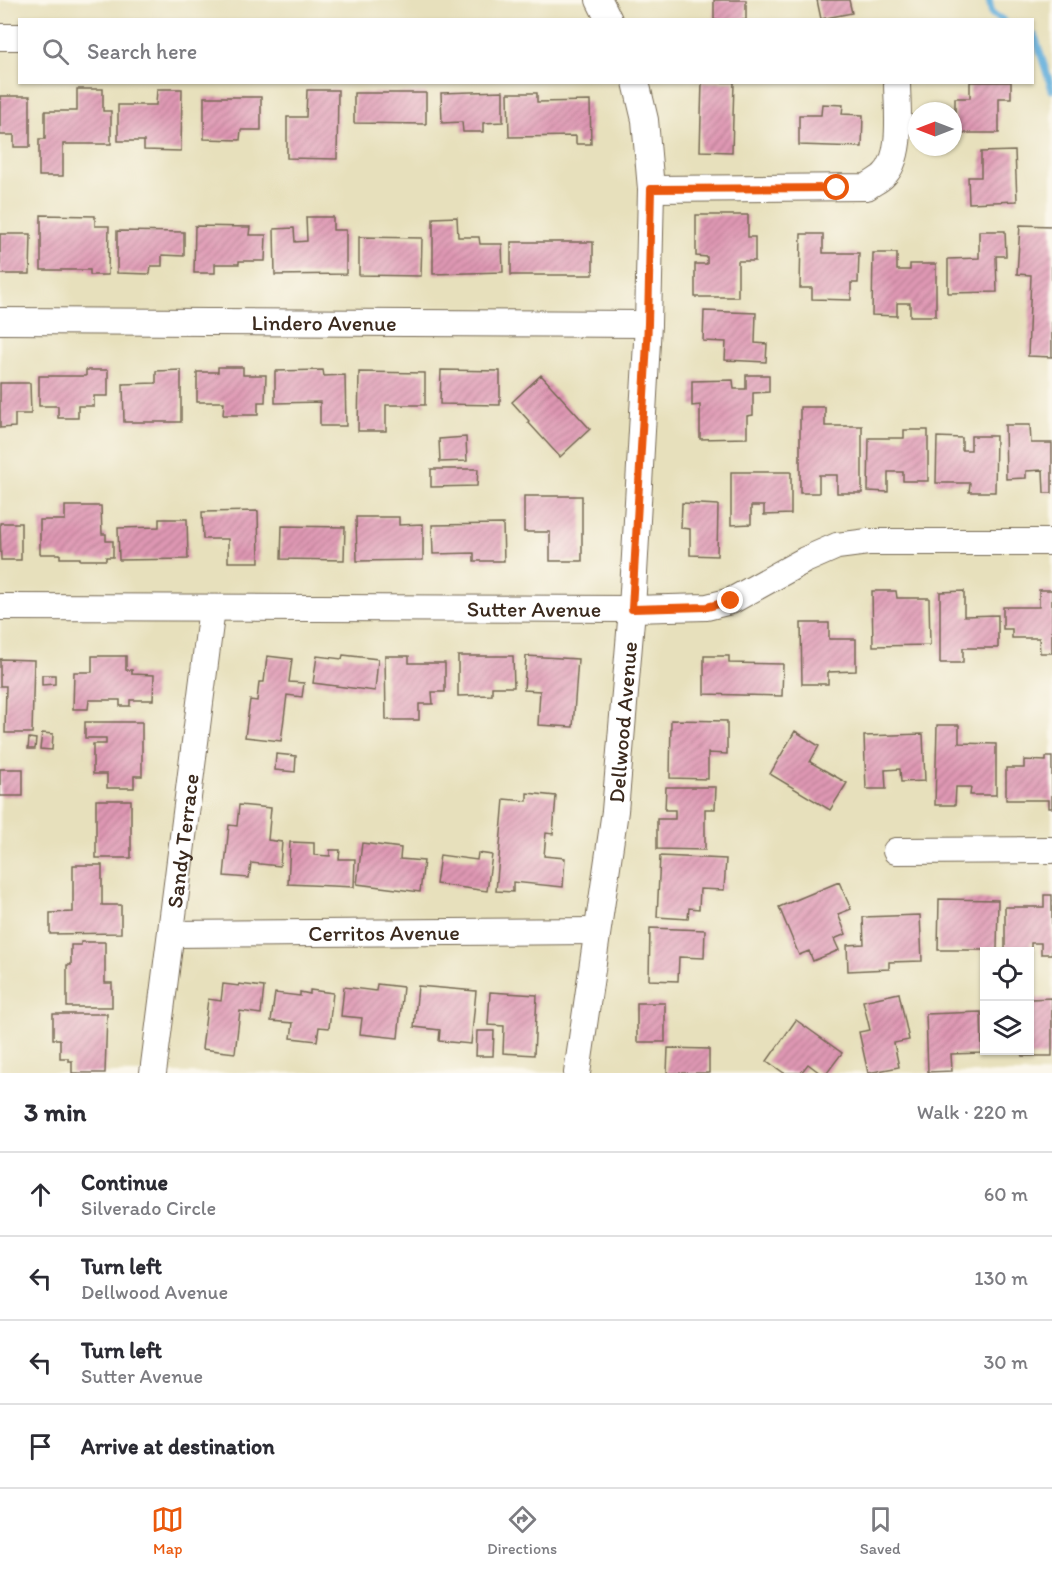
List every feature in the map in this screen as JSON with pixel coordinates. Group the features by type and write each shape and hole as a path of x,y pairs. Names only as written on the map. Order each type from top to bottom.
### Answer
{"street":[{"path":"599,0 608,18"},
{"path":"0,37 18,37"},
{"name":"Dellwood Avenue","path":"577,1073 616,802 632,609 648,324 651,189 645,120 636,84"},
{"path":"651,189 867,187 885,175 895,158 897,84"},
{"name":"Lindero Avenue","path":"0,321 648,324"},
{"name":"Sutter Avenue","path":"0,608 632,609 707,607 731,601 805,560 837,546 868,542 1052,542"},
{"name":"Sandy Terrace","path":"153,1073 212,608"},
{"path":"896,851 1052,850"},
{"name":"Cerritos Avenue","path":"171,934 597,931"}],"building":[{"path":"714,0 746,0 746,18 714,18"},
{"path":"817,0 849,0 852,13 821,18"},
{"path":"702,84 734,84 732,152 700,151"},
{"path":"970,84 1011,84 1011,98 999,98 999,133 962,133 962,102 955,102 955,98 970,98"},
{"path":"77,89 103,89 103,111 111,111 111,144 63,144 63,176 39,176 39,139 45,139 45,111 77,111"},
{"path":"157,89 182,89 181,151 144,150 144,141 118,141 118,105 156,105"},
{"path":"307,90 338,90 337,159 287,158 287,117 306,117"},
{"path":"503,91 503,122 483,123 483,132 463,132 462,122 442,123 441,93"},
{"path":"354,93 426,93 426,124 354,123"},
{"path":"508,93 537,93 537,102 590,101 591,144 576,144 576,136 509,137"},
{"path":"0,96 30,96 30,147 14,147 14,135 0,135"},
{"path":"204,97 261,97 261,130 241,130 240,140 204,139"},
{"path":"822,104 843,105 842,114 863,115 862,147 799,145 799,115 821,115"},
{"path":"1015,151 1017,201 969,203 968,177 981,177 981,152"},
{"path":"41,215 95,216 95,226 109,226 108,275 90,275 90,270 41,270"},
{"path":"696,215 748,215 748,237 755,237 755,261 738,261 738,297 695,297 695,264 707,264 707,257 696,256"},
{"path":"306,217 333,217 333,230 346,230 346,274 275,275 274,229 294,228 295,242 307,241"},
{"path":"457,217 458,237 479,237 480,244 502,244 503,272 433,274 433,218"},
{"path":"1020,225 1052,226 1052,357 1028,356 1031,275 1017,274"},
{"path":"195,226 250,227 249,235 266,235 265,261 215,264 215,273 194,273"},
{"path":"117,231 184,232 184,256 162,255 162,266 151,266 150,274 117,273"},
{"path":"979,231 1005,231 1006,256 996,256 997,292 948,293 948,259 979,258"},
{"path":"0,234 31,234 30,274 0,274"},
{"path":"801,234 823,234 823,253 859,253 858,283 851,283 851,300 812,299 812,288 800,288"},
{"path":"359,237 422,238 421,276 359,275"},
{"path":"511,242 593,242 593,275 511,275"},
{"path":"873,253 897,253 897,270 910,270 910,264 936,264 936,316 910,316 910,303 897,303 897,316 872,315"},
{"path":"704,311 756,313 755,343 767,344 766,362 725,360 726,342 703,341"},
{"path":"218,367 243,367 243,375 266,375 265,402 258,402 258,415 223,415 224,402 197,402 197,372 218,372"},
{"path":"86,370 108,370 108,396 94,396 94,406 78,406 78,418 58,418 58,406 39,406 39,376 86,376"},
{"path":"181,370 181,422 124,422 123,384 156,383 156,371"},
{"path":"323,370 324,376 345,375 346,426 320,426 320,402 275,403 275,371"},
{"path":"441,370 500,371 500,405 440,404"},
{"path":"359,372 425,373 425,405 386,405 386,431 358,431"},
{"path":"541,375 590,429 560,457 512,402"},
{"path":"746,375 769,375 769,392 753,393 753,415 747,416 747,438 700,439 700,405 692,406 692,381 733,380 734,389 746,389"},
{"path":"0,383 30,383 31,414 15,414 15,427 0,428"},
{"path":"800,407 825,407 825,426 862,426 862,493 837,493 837,475 819,475 819,493 800,493"},
{"path":"1005,425 1030,425 1031,443 1052,443 1052,493 1044,493 1043,470 1026,471 1026,478 1006,479"},
{"path":"904,430 928,430 928,481 903,481 903,472 888,472 888,492 868,491 869,438 904,438"},
{"path":"971,436 996,436 995,492 969,492 970,483 936,483 937,437 962,438 962,450 971,450"},
{"path":"466,437 467,461 440,462 439,439"},
{"path":"431,469 478,469 477,486 431,487"},
{"path":"731,472 791,472 791,514 764,515 764,506 751,506 751,524 731,525"},
{"path":"524,496 582,496 582,561 550,561 550,532 524,532"},
{"path":"682,503 718,505 717,556 690,555 690,529 681,528"},
{"path":"65,506 101,506 102,534 106,534 106,541 113,541 113,557 106,557 106,560 80,560 80,558 60,558 60,554 40,554 40,520 65,520"},
{"path":"258,511 259,562 228,562 228,539 203,539 202,512"},
{"path":"356,517 399,517 399,525 423,524 423,560 357,561"},
{"path":"159,519 187,519 188,559 119,560 118,528 159,527"},
{"path":"0,523 21,523 21,560 1,560"},
{"path":"503,524 504,561 474,561 474,553 433,554 432,525"},
{"path":"282,526 345,527 344,560 281,559"},
{"path":"1039,590 1052,590 1052,653 1040,653 1039,638 1012,638 1012,629 1003,629 1003,607 1039,607"},
{"path":"872,591 896,591 897,598 929,598 930,645 873,646"},
{"path":"964,591 964,616 998,615 998,648 963,648 963,663 940,663 940,592"},
{"path":"801,623 829,623 829,639 856,639 856,671 828,672 828,684 802,684"},
{"path":"343,655 378,659 375,691 313,683 317,656 342,659"},
{"path":"92,656 126,656 126,670 132,670 132,674 154,675 153,700 130,700 130,706 120,706 120,700 89,700 88,709 73,709 74,672 92,672"},
{"path":"267,656 292,659 289,682 304,683 302,697 287,695 281,741 245,737 250,700 257,701 259,682 264,682"},
{"path":"385,656 409,656 409,663 445,663 445,692 432,692 433,704 419,704 419,720 386,720"},
{"path":"458,656 513,656 514,687 492,687 492,695 458,696"},
{"path":"526,656 578,659 573,727 538,725 540,691 524,690"},
{"path":"704,656 729,656 729,663 783,664 782,696 704,694"},
{"path":"0,659 34,660 32,733 5,733 6,686 0,686"},
{"path":"42,675 55,675 55,684 42,685"},
{"path":"671,720 727,721 727,754 708,753 708,779 670,778"},
{"path":"85,722 142,722 142,776 134,776 134,788 107,788 107,774 93,774 93,744 106,744 106,738 85,738"},
{"path":"937,725 959,725 959,743 996,744 996,795 970,795 971,787 956,787 955,805 935,805"},
{"path":"795,731 819,746 810,762 847,783 830,810 770,774"},
{"path":"42,733 53,734 52,750 40,749"},
{"path":"923,734 925,781 901,782 900,769 885,770 886,789 866,789 864,736"},
{"path":"29,738 36,739 35,749 28,749"},
{"path":"276,754 296,756 295,772 275,770"},
{"path":"1046,757 1052,757 1052,808 1049,808 1049,800 1006,800 1006,768 1024,768 1024,760 1046,761"},
{"path":"0,769 23,769 23,796 0,796"},
{"path":"666,787 716,787 715,809 705,809 705,850 657,849 657,819 675,819 675,810 665,810"},
{"path":"527,793 556,796 553,834 546,833 544,856 565,858 563,887 513,882 513,892 496,891 504,799 527,801"},
{"path":"96,800 131,800 131,858 96,858"},
{"path":"239,805 271,808 268,840 282,842 280,866 251,863 249,878 224,876 229,825 237,826"},
{"path":"290,842 314,843 314,855 330,856 330,850 340,850 339,859 355,859 354,887 288,884"},
{"path":"362,843 401,848 400,859 424,861 420,892 357,884"},
{"path":"478,853 492,855 487,891 436,884 440,855 477,860"},
{"path":"660,856 726,859 724,890 700,889 699,909 689,908 688,919 657,917"},
{"path":"73,865 102,865 102,905 121,905 121,933 50,934 50,913 73,912"},
{"path":"839,882 851,909 838,914 846,934 834,939 839,950 813,961 809,951 799,955 779,907"},
{"path":"1044,895 1052,895 1052,954 1041,954 1041,943 1031,943 1031,947 1005,947 1005,907 1044,907"},
{"path":"939,899 998,900 997,947 980,947 980,950 938,950"},
{"path":"920,915 922,961 889,962 889,969 848,971 847,945 864,944 863,917"},
{"path":"650,928 705,930 704,958 679,957 678,981 649,980"},
{"path":"81,942 105,942 105,983 112,983 112,1007 67,1007 67,965 71,965 71,945 81,945"},
{"path":"223,984 264,987 261,1014 240,1011 235,1053 202,1049 208,999 221,1001"},
{"path":"377,984 403,987 398,1038 360,1034 362,1018 341,1016 344,987 376,991"},
{"path":"418,986 476,991 471,1044 439,1041 440,1030 414,1027"},
{"path":"310,990 333,993 329,1028 319,1027 317,1041 291,1038 293,1023 271,1021 275,993 300,996 300,992 310,994"},
{"path":"490,992 537,995 534,1055 503,1053 504,1026 488,1025"},
{"path":"899,993 909,1040 894,1043 899,1067 868,1073 859,1032 870,1030 863,1001"},
{"path":"1052,998 1052,1056 1022,1056 1034,1055 1034,999"},
{"path":"637,1003 665,1003 665,1042 637,1042"},
{"path":"980,1012 980,1053 951,1054 952,1071 928,1072 926,1014"},
{"path":"53,1014 107,1014 105,1073 72,1073 72,1061 68,1061 68,1058 60,1058 60,1039 53,1039"},
{"path":"796,1020 842,1053 827,1073 820,1073 808,1064 801,1073 784,1073 767,1061"},
{"path":"477,1031 494,1031 493,1056 476,1056"},
{"path":"668,1048 709,1049 709,1073 667,1073"}],"waterway":[{"path":"989,0 992,14 999,18"},
{"path":"1034,36 1052,90"}],"route":[{"path":"731,601 707,607 632,609 648,324 651,189 837,188"}]}
